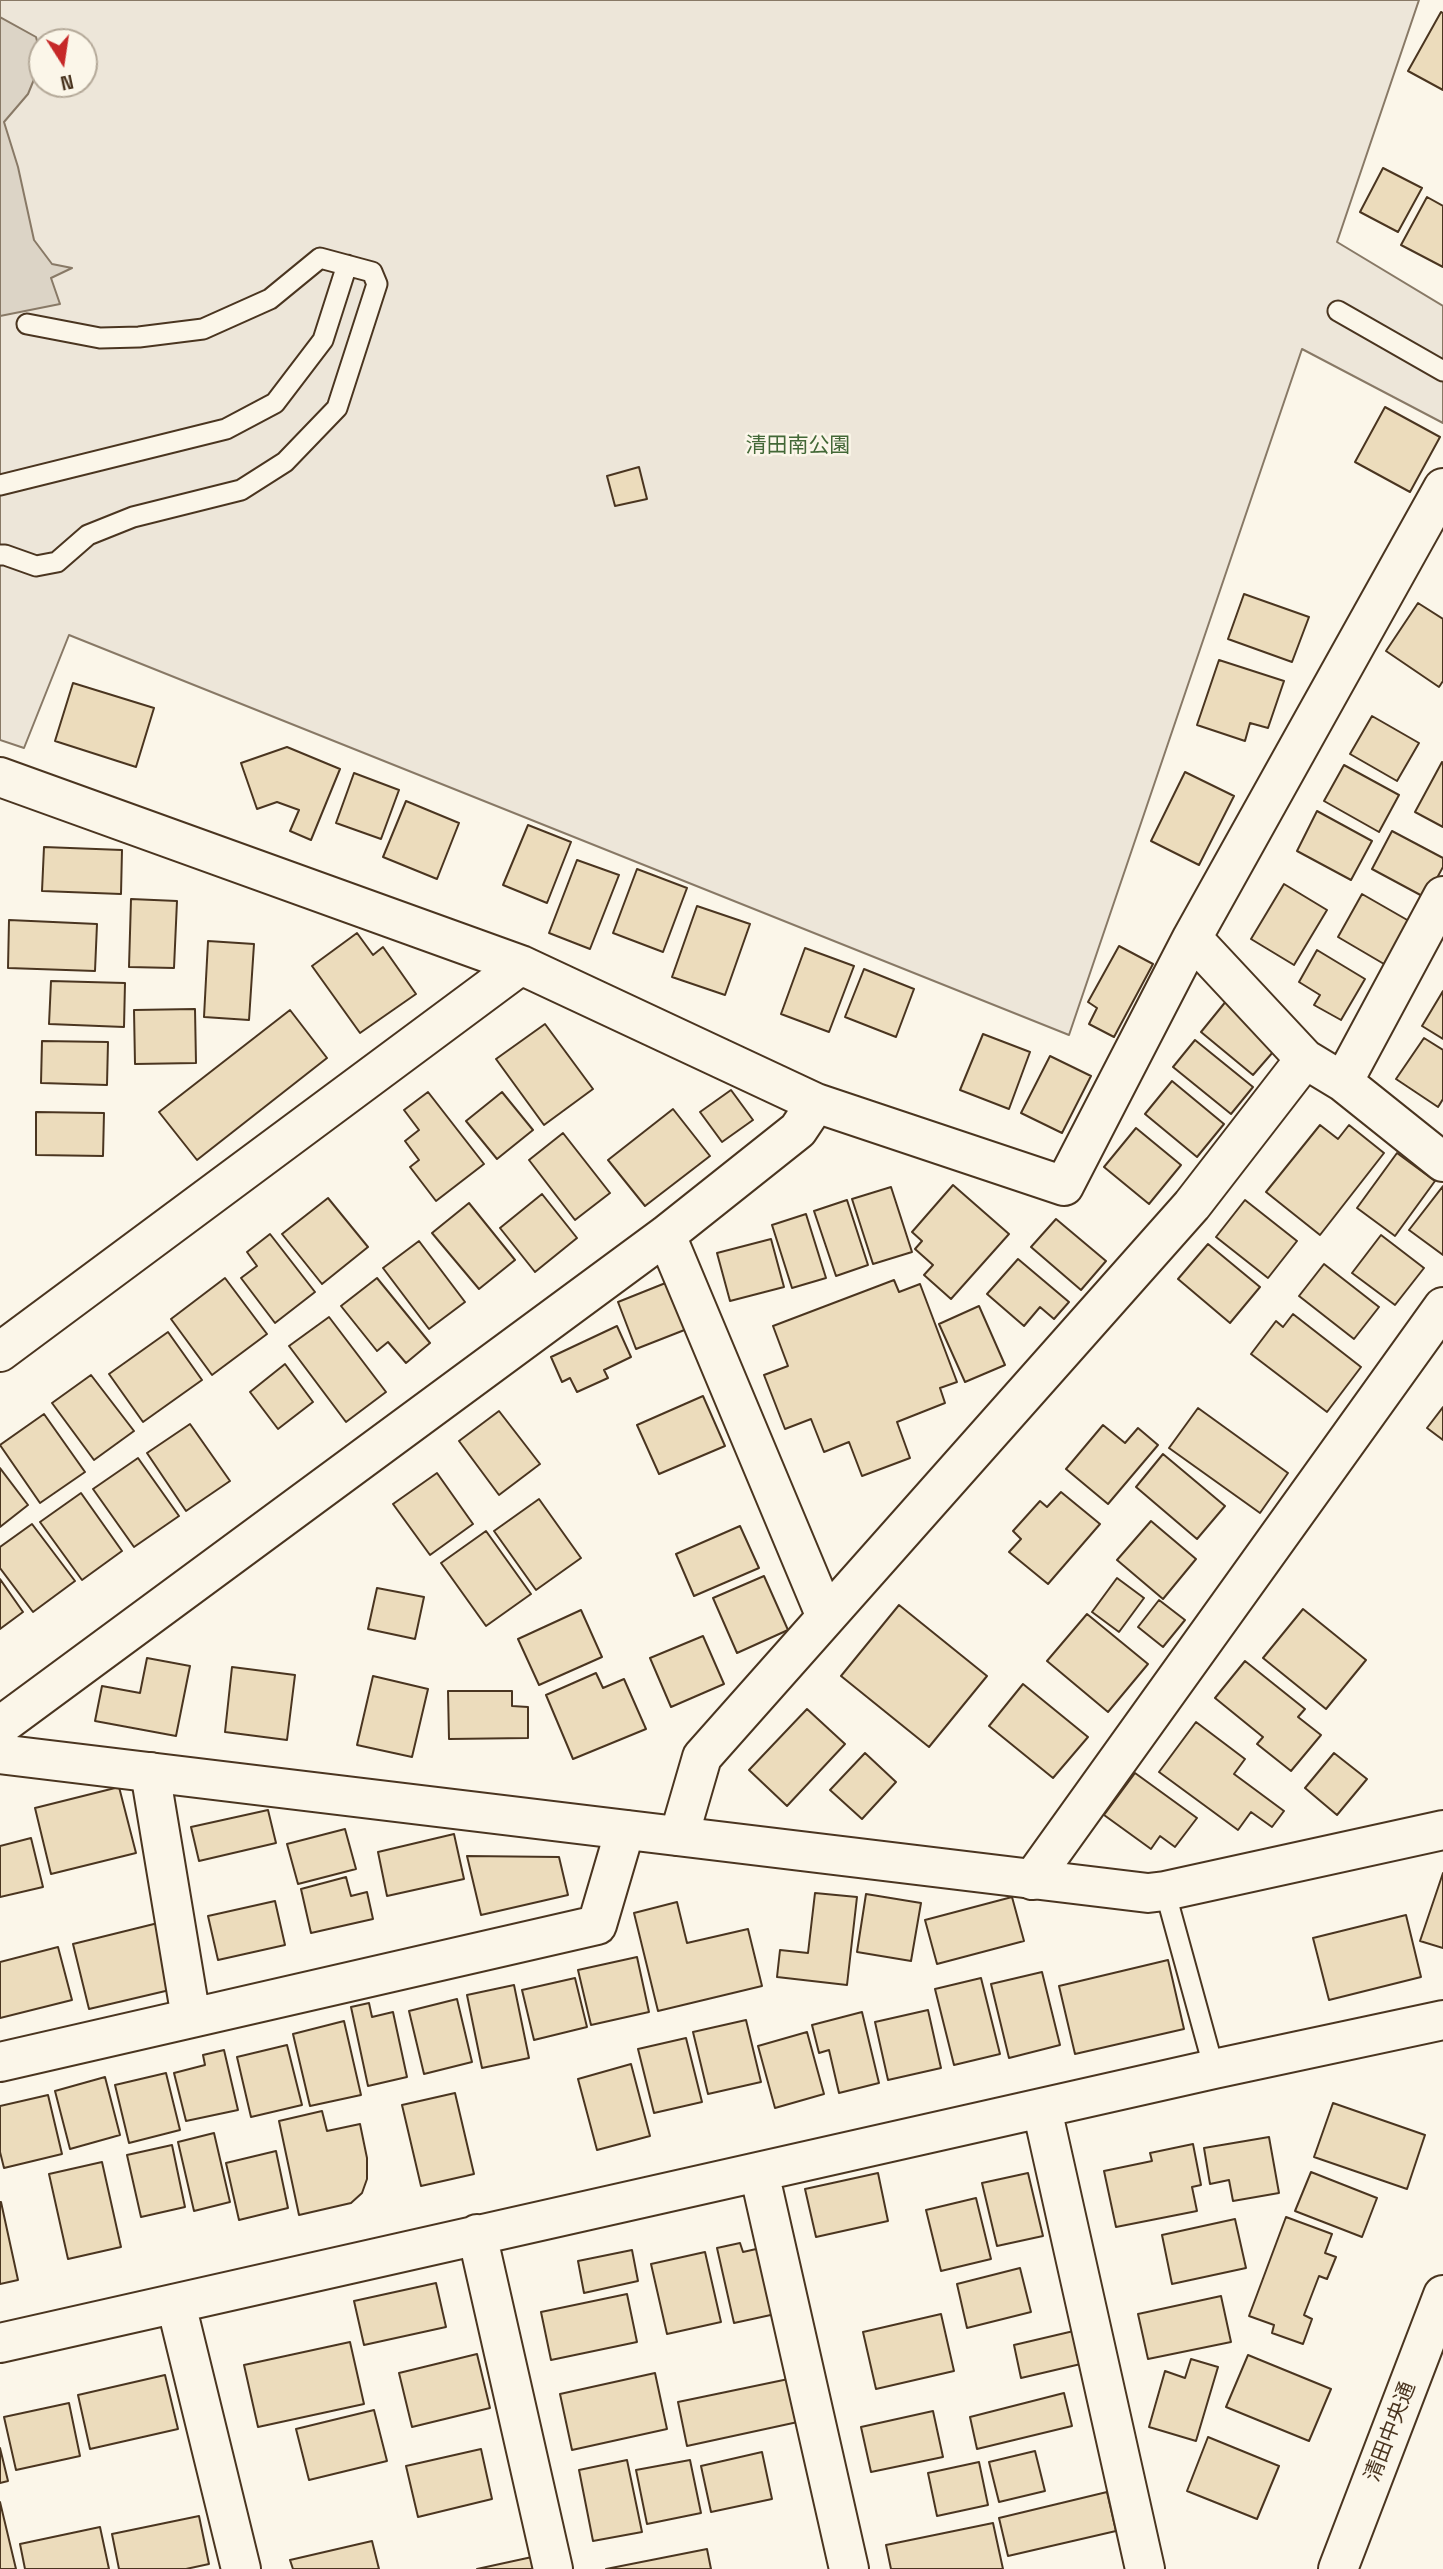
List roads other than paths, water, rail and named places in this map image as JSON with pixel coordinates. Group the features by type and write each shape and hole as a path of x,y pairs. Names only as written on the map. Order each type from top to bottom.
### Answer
{"street":[{"path":"0,777 521,965 816,1103 1064,1186 1192,938 1443,488"},
{"path":"1343,1082 1443,896"},
{"path":"1192,938 1305,1059 1343,1082 1443,1162"},
{"path":"0,1352 521,965"},
{"path":"679,1836 702,1757 1192,1205 1305,1059"},
{"path":"0,1726 666,1235 798,1130 816,1103"},
{"path":"666,1235 826,1617"},
{"path":"1032,1880 1443,1307"},
{"path":"0,1754 1147,1893 1443,1830"},
{"path":"150,1772 191,2018"},
{"path":"0,2062 597,1925 625,1830"},
{"path":"0,2343 1214,2069 1443,2020"},
{"path":"1042,2109 1145,2569"},
{"path":"759,2172 849,2569"},
{"path":"477,2234 553,2569"},
{"name":"清田中央通","path":"1338,2569 1443,2295"},
{"path":"176,2304 241,2569"}],"lane":[{"path":"0,555 36,566 57,562 88,535 133,517 241,490 285,462 337,408 377,284 372,272 320,258 270,299 203,329 139,337 100,338 27,324"},
{"path":"0,485 226,429 275,403 323,340 347,265"},
{"path":"1338,311 1443,371"},
{"path":"1166,1891 1214,2069"}],"park label":[{"name":"清田南公園","path":"798,446"}]}
